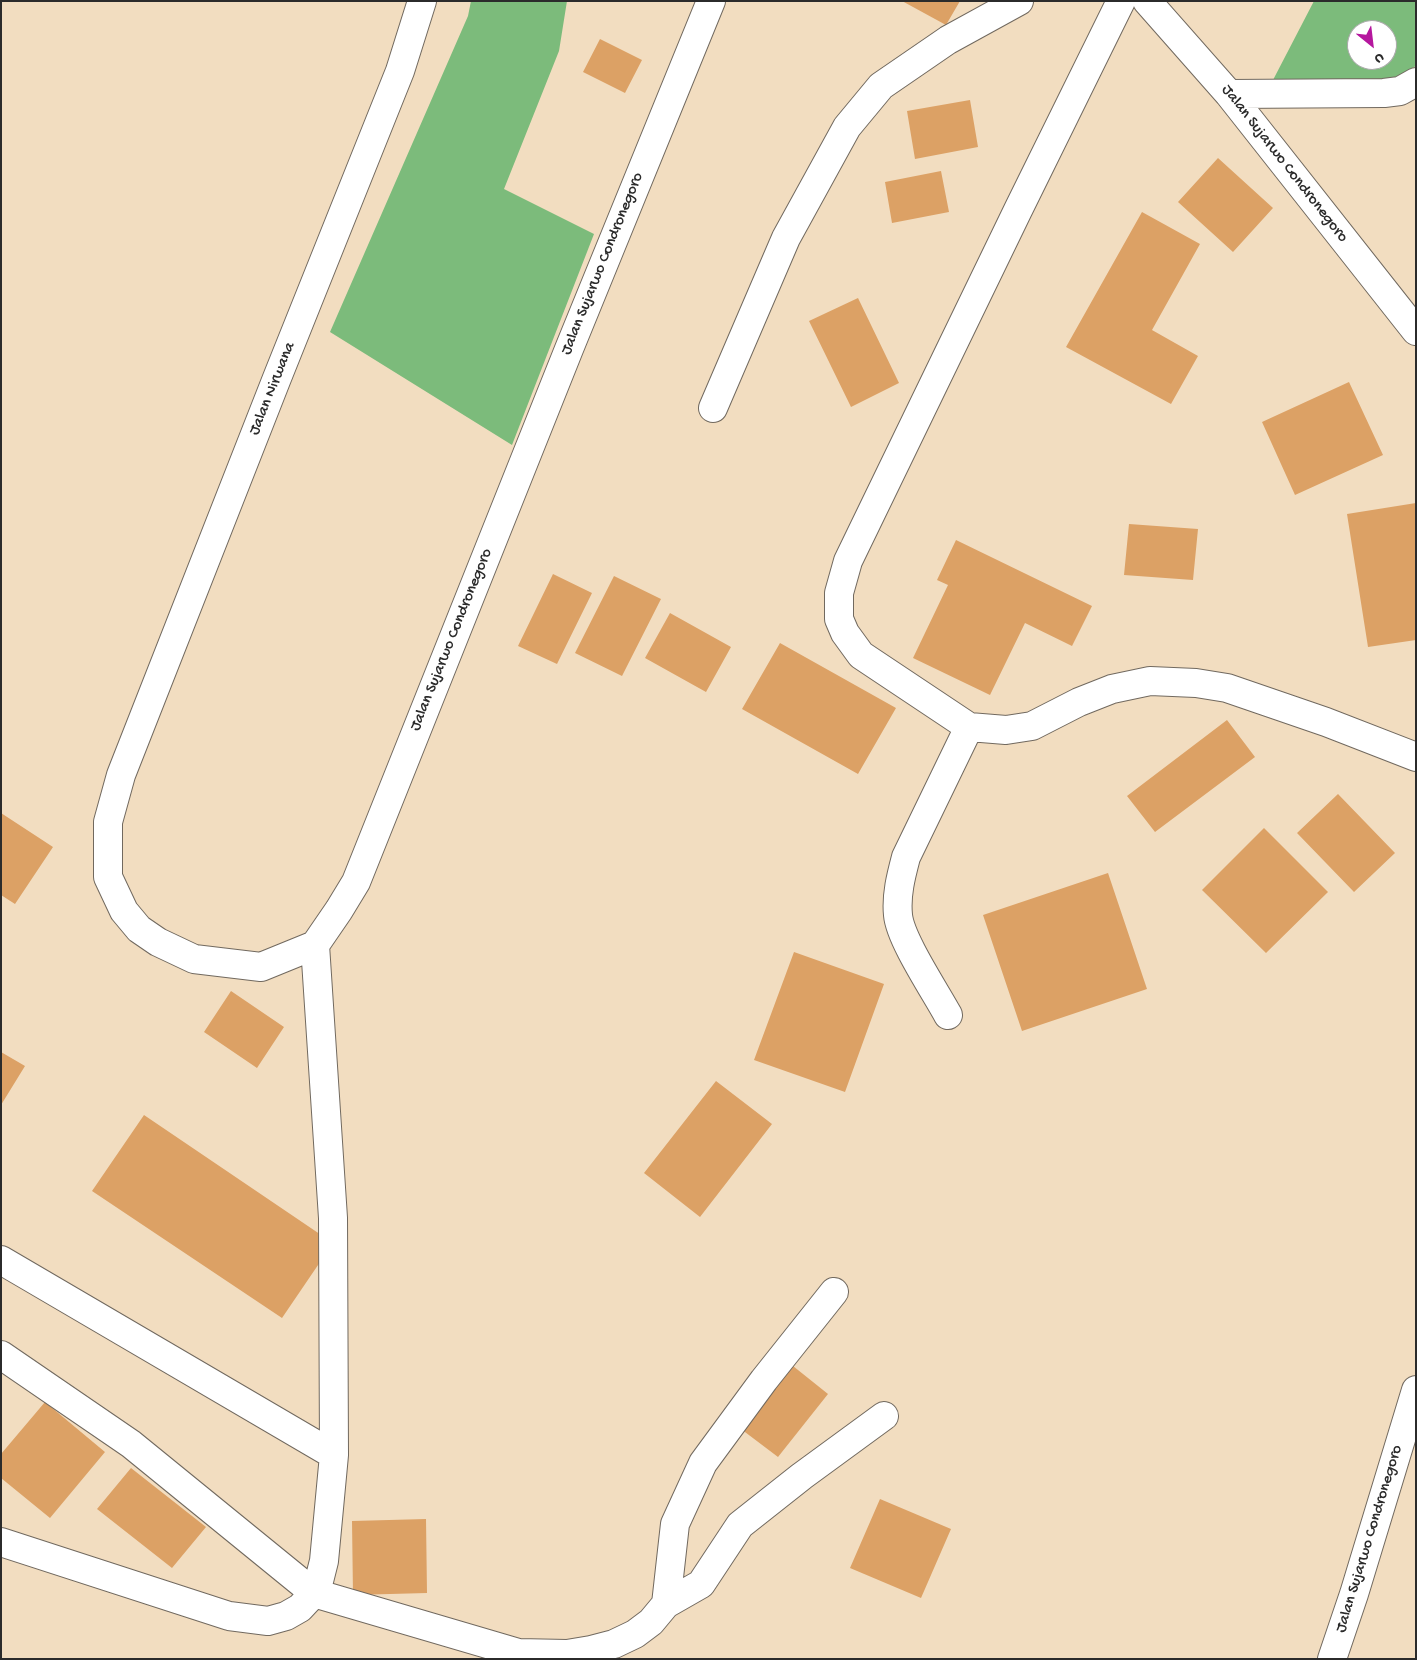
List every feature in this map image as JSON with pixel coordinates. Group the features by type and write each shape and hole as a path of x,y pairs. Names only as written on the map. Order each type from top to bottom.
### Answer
{"street":[{"name":"Jalan Nirwana","path":"315,945 262,967 194,959 158,942 139,929 124,911 108,877 108,822 121,775 400,71 422,1"},
{"name":"Jalan Sujarwo Condronegoro","path":"315,945 356,882 565,358 711,1"},
{"path":"713,408 786,238 847,127 881,86 948,40 1019,1"},
{"path":"1121,1 848,561 839,593 839,619 845,633 860,655 969,727 1006,730 1032,726 1079,702 1112,689 1150,681 1196,683 1227,688 1326,722 1416,757"},
{"name":"Jalan Sujarwo Condronegoro","path":"1147,1 1229,94 1416,331"},
{"path":"1229,94 1384,94 1400,91 1416,82"},
{"path":"948,1015 905,938 898,916 898,895 900,877 906,857 969,727"},
{"path":"1,1542 228,1616 268,1621 286,1616 300,1608 314,1593 324,1561 334,1455 333,1218 315,945"},
{"path":"1,1260 334,1455"},
{"path":"666,1604 675,1524 703,1463 764,1380 834,1292"},
{"path":"1,1355 131,1444 314,1593 518,1653 567,1654 614,1644 635,1634 646,1626 666,1604 701,1584 740,1525 802,1476 884,1416"},
{"name":"Jalan Sujarwo Condronegoro","path":"1332,1659 1354,1594 1416,1390"}],"green space":[{"path":"471,1 567,1 559,51 504,189 594,234 512,445 330,332 468,16"},
{"path":"1314,1 1416,1 1416,66 1386,82 1273,80"}],"building":[{"path":"902,1 960,1 946,25"},
{"path":"600,39 642,60 625,93 583,72"},
{"path":"970,100 978,147 915,159 907,111"},
{"path":"1218,158 1273,208 1233,252 1178,202"},
{"path":"941,171 949,212 892,223 885,182"},
{"path":"1142,212 1200,244 1152,330 1198,356 1171,404 1066,347"},
{"path":"858,298 899,383 851,407 809,321"},
{"path":"1349,382 1383,455 1295,495 1262,422"},
{"path":"1416,503 1416,640 1368,647 1347,514"},
{"path":"1129,524 1198,529 1193,580 1124,575"},
{"path":"956,540 1092,606 1072,646 1025,623 990,695 913,658 948,585 937,580"},
{"path":"553,574 592,593 557,664 518,646"},
{"path":"614,576 661,599 622,676 575,653"},
{"path":"670,613 731,647 706,692 645,658"},
{"path":"780,643 896,708 858,774 742,709"},
{"path":"1227,720 1255,757 1155,832 1127,796"},
{"path":"1338,794 1395,853 1354,892 1297,833"},
{"path":"1,813 53,847 15,904 1,895"},
{"path":"1264,828 1328,892 1266,953 1202,890"},
{"path":"1108,873 1147,989 1022,1031 983,915"},
{"path":"794,952 884,984 845,1092 754,1060"},
{"path":"231,991 284,1027 257,1068 204,1032"},
{"path":"1,1052 25,1066 1,1105"},
{"path":"716,1081 772,1124 700,1217 644,1173"},
{"path":"144,1115 333,1243 282,1318 92,1191"},
{"path":"788,1362 828,1394 778,1457 737,1426"},
{"path":"45,1402 105,1452 50,1518 1,1478 1,1454"},
{"path":"131,1468 206,1527 172,1568 97,1509"},
{"path":"880,1499 951,1529 921,1598 850,1568"},
{"path":"426,1519 427,1593 353,1595 352,1521"}]}
